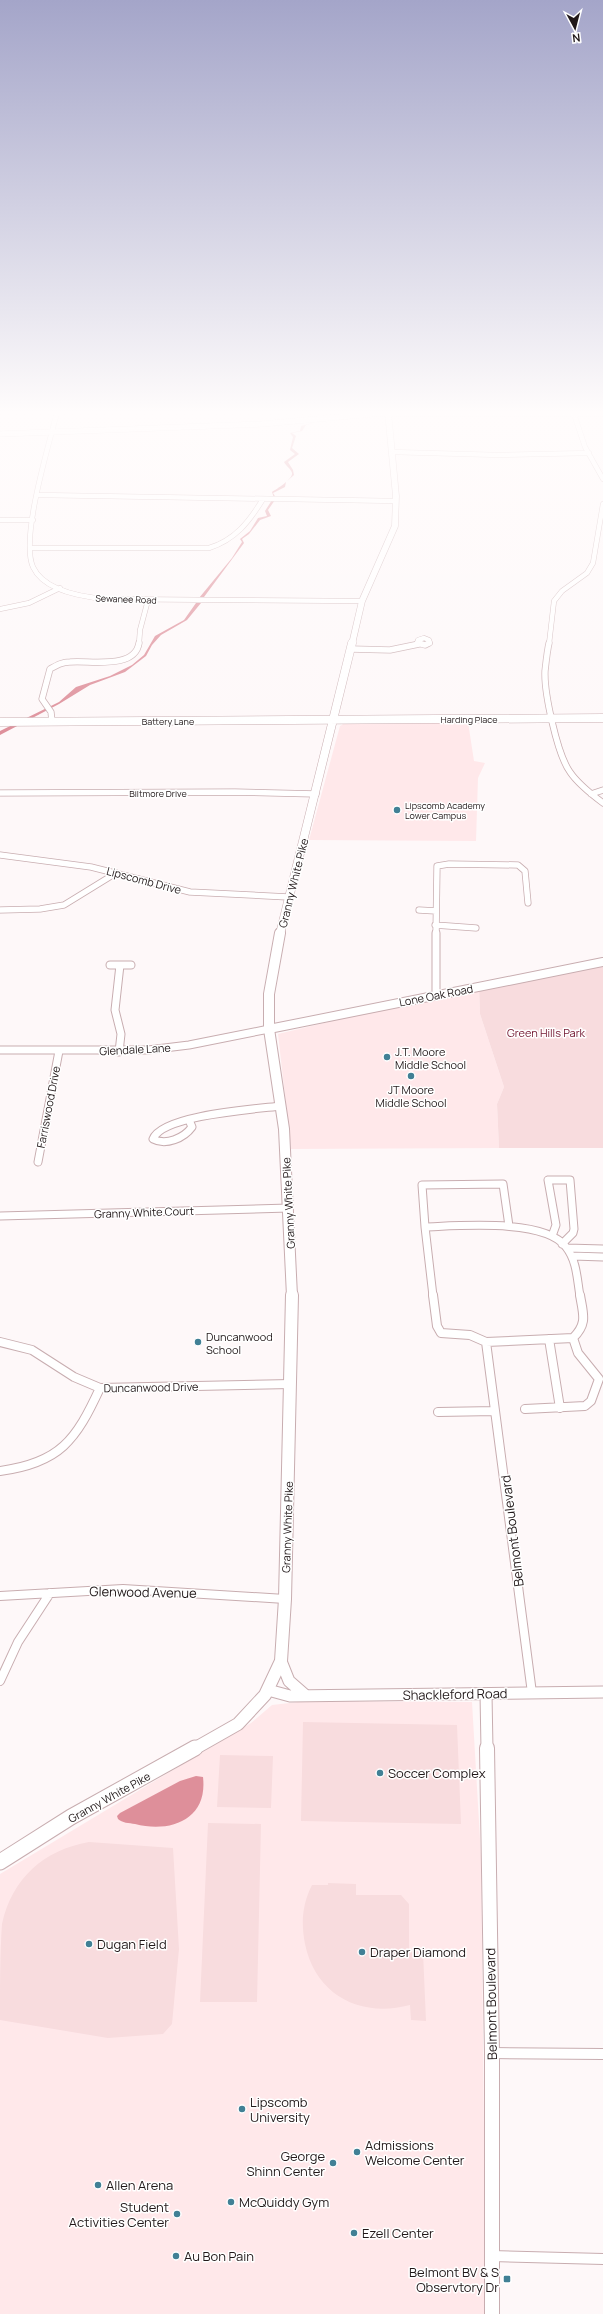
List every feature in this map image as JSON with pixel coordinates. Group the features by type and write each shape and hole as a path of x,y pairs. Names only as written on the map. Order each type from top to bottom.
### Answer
{"main road":[{"name":"Granny White Pike","path":"0,1862 71,1817 227,1731 248,1715 268,1690 280,1661 285,1599 292,1286 289,1208 281,1106 269,1029 270,983 288,897 338,708 362,601 394,530 395,520"},
{"path":"338,708 346,714 367,719"},
{"name":"Harding Place","path":"335,719 603,718"},
{"name":"Battery Lane","path":"0,722 335,719"}],"street":[{"path":"0,520 33,520"},
{"name":"Sewanee Road","path":"33,520 31,562 36,571 45,580 60,588 96,598 148,600 362,601"},
{"path":"31,548 186,550 213,547 226,543 238,534 248,520"},
{"path":"602,520 591,569 560,591 554,604 545,672 552,718 564,760 575,778 603,804"},
{"path":"0,609 29,603 60,588"},
{"path":"52,722 51,712 42,699 48,674 52,667 64,663 109,661 128,657 138,648 139,635 148,600"},
{"path":"351,649 384,651 419,644"},
{"path":"591,794 603,790"},
{"name":"Biltmore Drive","path":"0,793 243,792 316,794"},
{"name":"Lipscomb Drive","path":"0,855 67,862 190,892 288,897"},
{"path":"436,995 436,868 441,864 507,864 521,866 525,871 528,903"},
{"path":"0,910 40,909 64,905 116,873"},
{"path":"419,910 436,911"},
{"path":"435,925 476,928"},
{"name":"Lone Oak Road","path":"269,1029 603,962"},
{"path":"110,965 131,965"},
{"path":"119,1052 121,1036 115,1010 120,965"},
{"name":"Glendale Lane","path":"0,1050 119,1052 174,1048 269,1029"},
{"name":"Farriswood Drive","path":"38,1162 59,1051"},
{"path":"189,1120 192,1128 188,1133 168,1142 159,1142 153,1139 158,1131 189,1120 281,1106"},
{"path":"552,1236 556,1225 548,1180 570,1180 574,1229 564,1246"},
{"path":"425,1227 509,1226 529,1229 552,1236 573,1256 584,1323 581,1330 573,1338 486,1342 470,1335 444,1334 439,1330 425,1227 422,1185 503,1184 509,1226"},
{"name":"Granny White Court","path":"0,1216 289,1208"},
{"path":"564,1246 603,1249"},
{"path":"573,1256 603,1257"},
{"path":"525,1409 582,1407 589,1404 600,1381 598,1376 578,1352 573,1338"},
{"path":"548,1339 560,1408"},
{"name":"Duncanwood Drive","path":"0,1342 19,1345 35,1351 74,1378 100,1388 291,1384"},
{"name":"Belmont Boulevard","path":"486,1342 532,1693"},
{"path":"0,1470 32,1465 65,1447 80,1429 100,1388"},
{"path":"438,1412 495,1411"},
{"name":"Glenwood Avenue","path":"0,1596 123,1589 285,1599"},
{"path":"0,1681 18,1642 50,1593"},
{"path":"280,1661 288,1683 306,1696"},
{"name":"Shackleford Road","path":"268,1690 290,1696 603,1692"},
{"name":"Belmont Boulevard","path":"486,1694 492,2053 492,2314"},
{"path":"492,2053 603,2054"},
{"path":"491,2256 603,2259"}],"shaded area":[{"path":"257,520 260,520 249,534 242,539 244,543 204,597 199,598 232,558 242,542 240,539 250,531"},
{"path":"196,603 201,603 187,620 161,635 152,645 146,656 125,672 90,685 59,704 0,735 0,731 59,702 76,687 110,676 132,665 144,655 155,636 184,620"},
{"name":"Lipscomb Academy Lower Campus","path":"468,722 474,761 485,763 478,778 476,841 309,840 340,726 345,723"},
{"name":"J.T. Moore Middle School","path":"479,986 480,1014 504,1087 497,1104 499,1148 291,1149 278,1034"},
{"name":"Lipscomb University","path":"307,1701 472,1702 481,1856 486,2314 0,2314 0,1874 251,1723 272,1705"},
{"path":"196,1776 203,1777 203,1792 199,1804 193,1813 184,1820 161,1826 148,1826 126,1823 118,1819 117,1816 120,1813 180,1781"}],"green space":[{"name":"Green Hills Park","path":"603,962 603,1148 499,1148 497,1104 504,1087 480,1014 479,986"},
{"name":"Soccer Complex","path":"303,1722 457,1725 461,1824 301,1821"},
{"path":"220,1755 273,1756 271,1808 217,1807"},
{"path":"208,1823 261,1824 257,2002 200,2002"},
{"name":"Dugan Field","path":"89,1842 173,1848 179,1949 172,2024 163,2034 108,2038 0,2020 0,1959 2,1924 13,1893 32,1869 44,1859 73,1846"},
{"name":"Draper Diamond","path":"328,1883 356,1884 356,1895 401,1895 409,1904 409,1951 423,1952 426,2021 411,2020 410,2005 392,2008 374,2008 358,2005 343,1999 330,1990 319,1977 311,1962 305,1944 303,1914 306,1900 312,1885 328,1885"}],"place":[{"name":"Lipscomb Academy Lower Campus","path":"397,810"},
{"name":"J.T. Moore Middle School","path":"387,1057"},
{"name":"JT Moore Middle School","path":"411,1076"},
{"name":"Duncanwood School","path":"198,1342"},
{"name":"Soccer Complex","path":"380,1773"},
{"name":"Dugan Field","path":"89,1944"},
{"name":"Draper Diamond","path":"362,1952"},
{"name":"Lipscomb University","path":"242,2109"},
{"name":"Admissions Welcome Center","path":"357,2152"},
{"name":"George Shinn Center","path":"333,2163"},
{"name":"Allen Arena","path":"98,2185"},
{"name":"McQuiddy Gym","path":"231,2202"},
{"name":"Student Activities Center","path":"177,2214"},
{"name":"Ezell Center","path":"354,2233"},
{"name":"Au Bon Pain","path":"176,2256"},
{"name":"Belmont BV & S Observtory Dr","path":"507,2279"}]}
